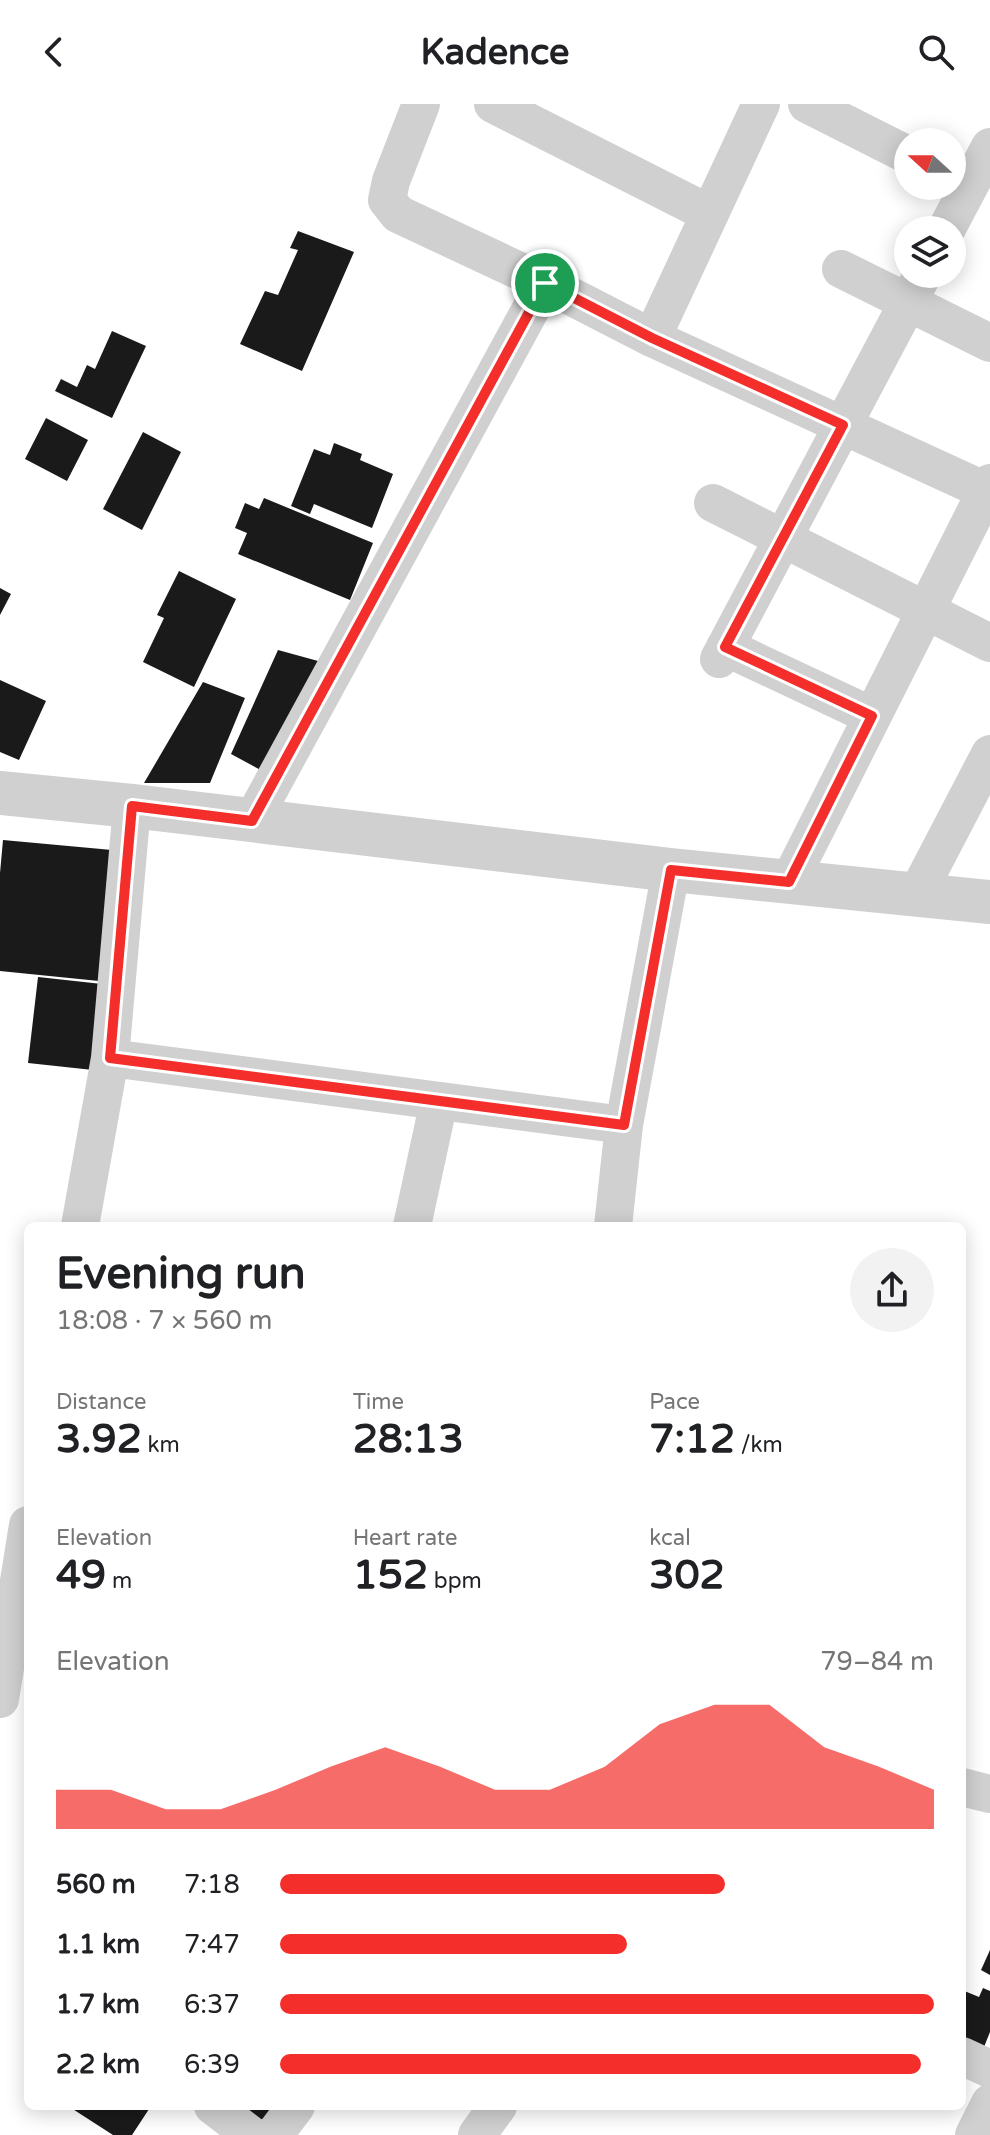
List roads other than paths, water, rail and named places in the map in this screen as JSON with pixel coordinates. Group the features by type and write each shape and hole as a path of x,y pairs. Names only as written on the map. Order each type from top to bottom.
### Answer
{"street":[{"path":"421,104 391,181 387,200 398,214 545,283 652,338 989,489 789,882"},
{"path":"493,104 710,214"},
{"path":"652,338 761,104"},
{"path":"807,104 894,148"},
{"path":"954,216 990,147"},
{"path":"841,269 894,282"},
{"path":"252,821 545,283"},
{"path":"872,716 722,653 916,288 990,343"},
{"path":"713,503 990,643"},
{"path":"917,894 990,754"},
{"path":"0,793 671,870 990,902"},
{"path":"81,1222 110,1058 132,806"},
{"path":"613,1222 624,1125 671,870"},
{"path":"110,1058 624,1125"},
{"path":"413,1222 439,1101"},
{"path":"0,1699 24,1550"},
{"path":"966,1788 990,1794"},
{"path":"966,2058 990,2069"},
{"path":"974,2135 990,2103"},
{"path":"218,2110 251,2135"},
{"path":"274,2135 293,2110"},
{"path":"477,2135 495,2110"}]}
